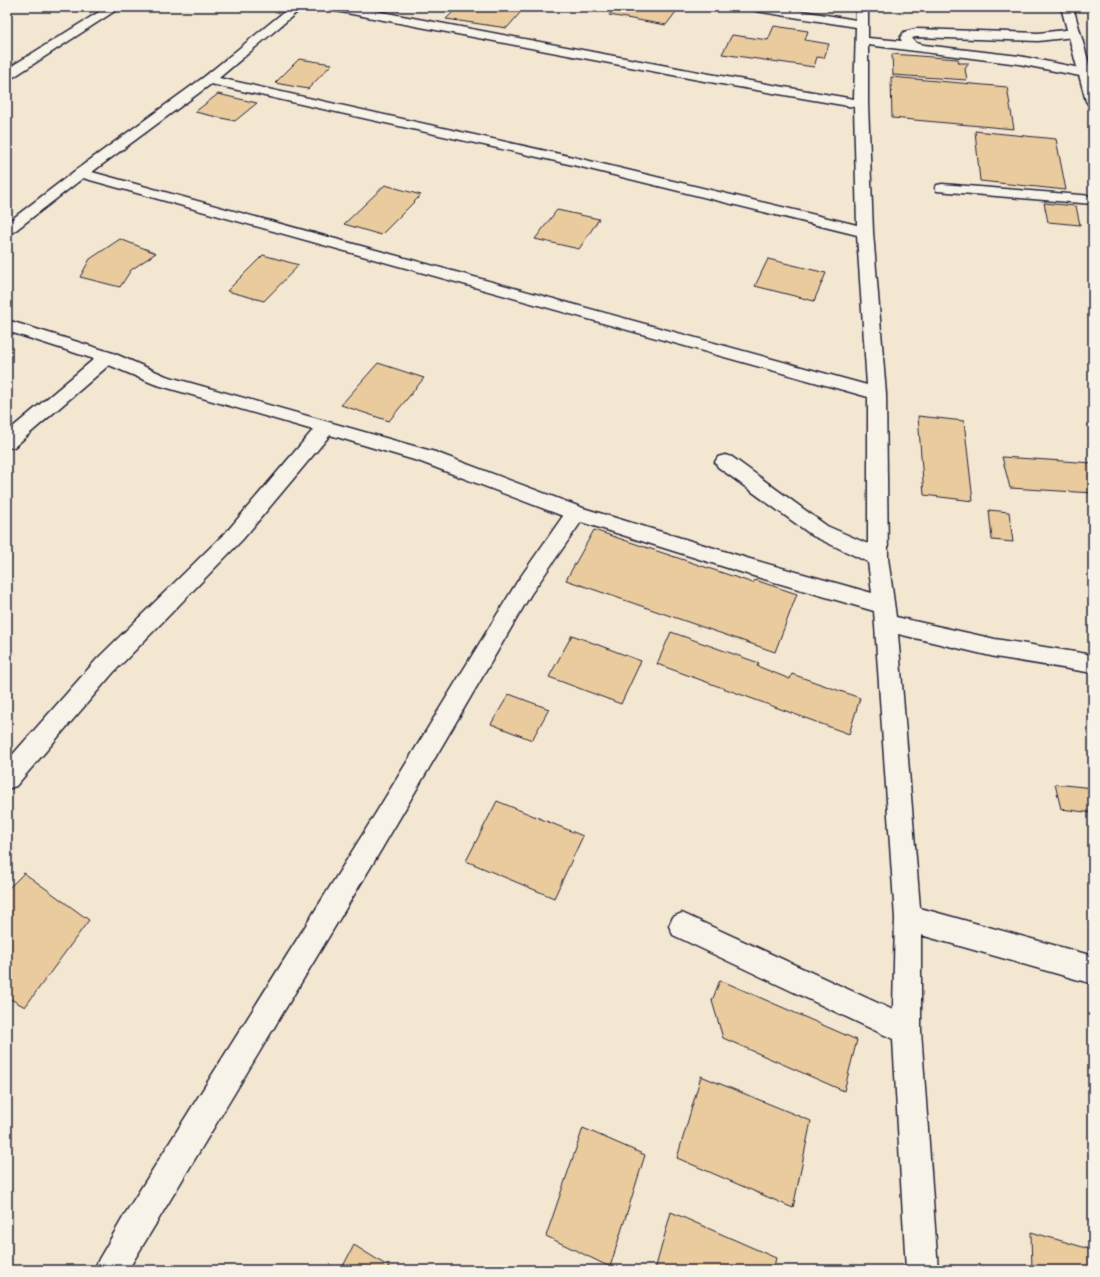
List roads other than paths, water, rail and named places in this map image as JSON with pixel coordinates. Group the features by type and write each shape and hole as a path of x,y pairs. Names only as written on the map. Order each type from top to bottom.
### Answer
{"main road":[{"path":"7,75 115,7"},
{"path":"7,230 81,173 209,80 297,7"},
{"path":"336,7 696,75 861,104"},
{"path":"756,7 861,24 912,46 936,51 1046,64 1085,73"},
{"path":"1067,7 1093,101"},
{"path":"861,24 861,104 865,232 877,394 878,558 885,614 908,918 907,1031 922,1270"},
{"path":"912,46 906,38 908,35 916,33 1038,37 1074,33"},
{"path":"967,34 971,55"},
{"path":"1038,37 1046,64"},
{"path":"209,80 573,162 865,232"},
{"path":"81,173 877,394"},
{"path":"942,188 1093,200"},
{"path":"7,325 107,357 160,380 428,457 576,513 750,567 885,614 995,648 1093,664"},
{"path":"7,442 107,357"},
{"path":"7,778 105,666 236,534 326,427"},
{"path":"725,462 820,531 878,558"},
{"path":"110,1270 139,1220 385,822 524,588 576,513"},
{"path":"908,918 1093,970"},
{"path":"682,926 907,1031"}]}
